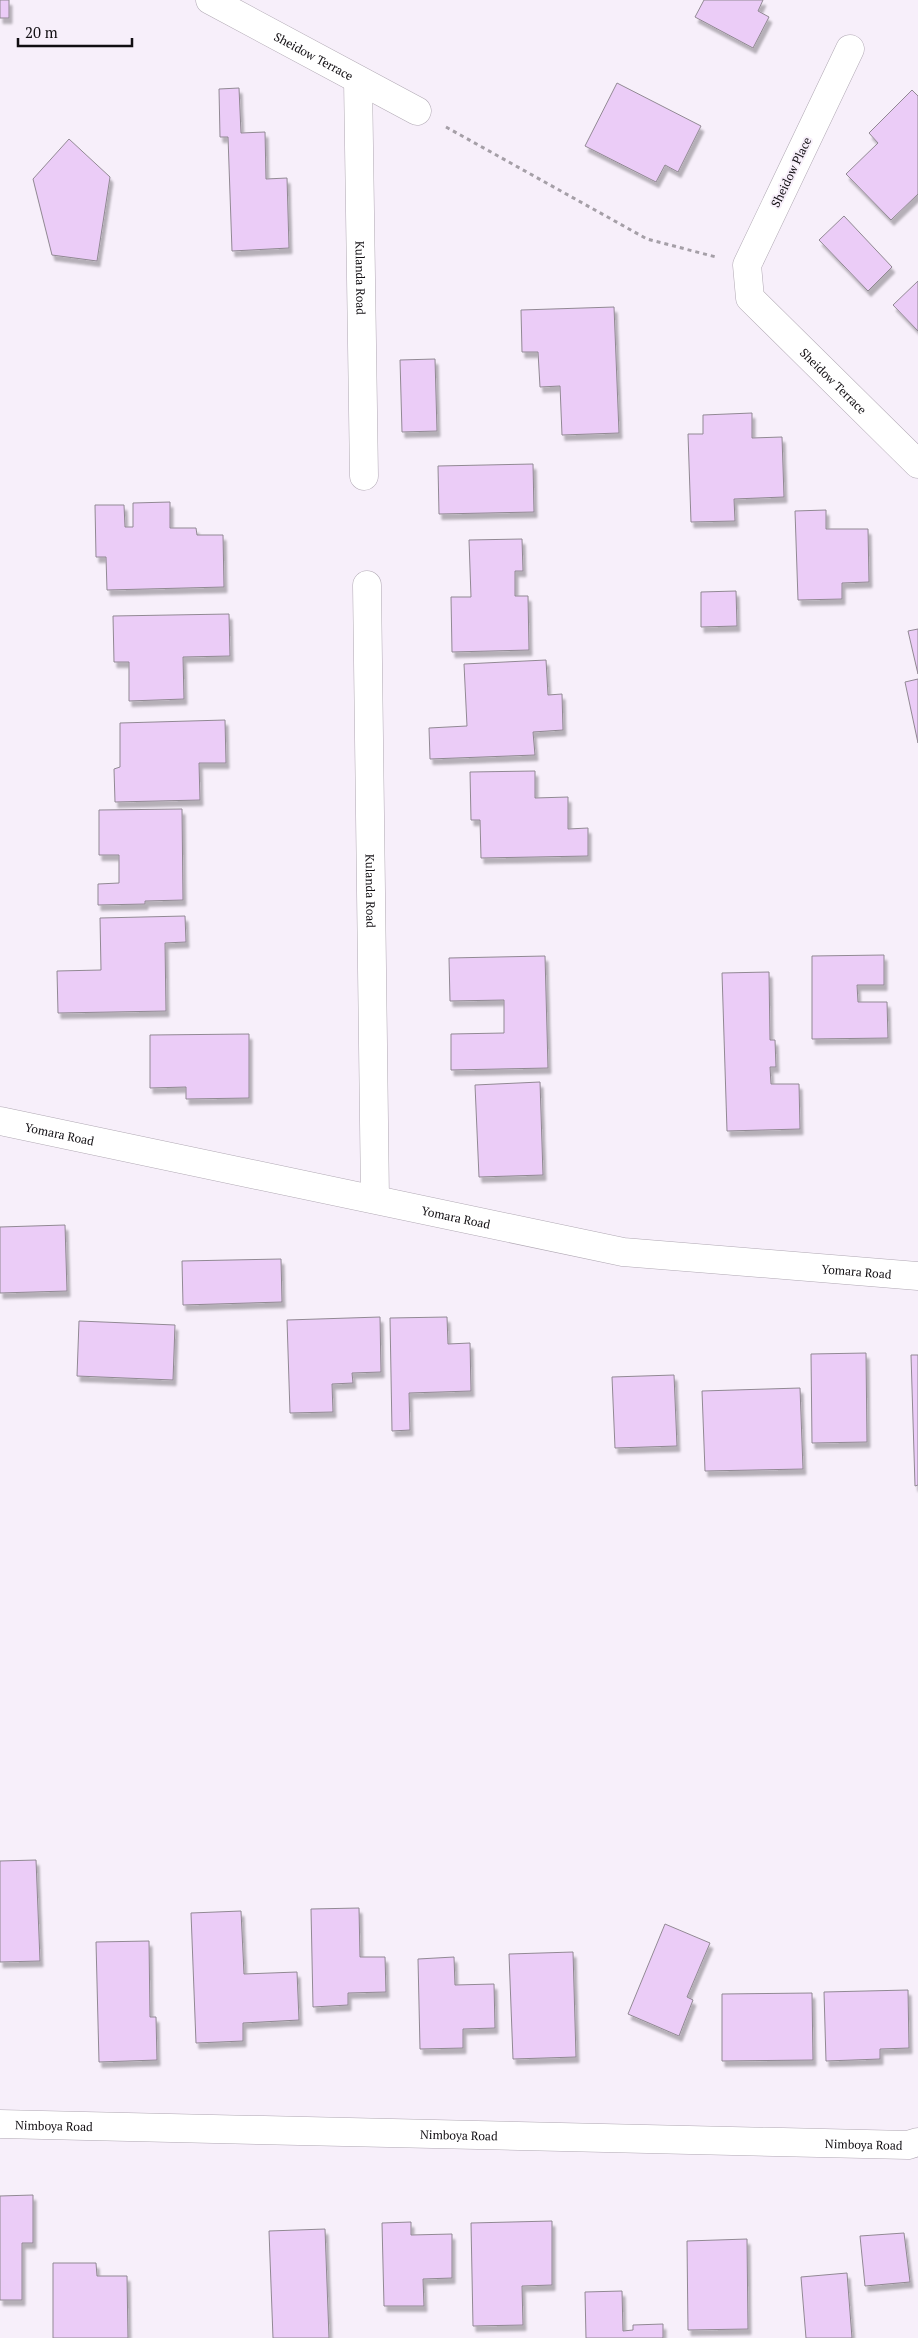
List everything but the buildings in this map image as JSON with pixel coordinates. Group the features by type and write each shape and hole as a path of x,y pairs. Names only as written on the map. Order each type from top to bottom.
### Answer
{"street":[{"name":"Sheidow Terrace","path":"210,0 417,111"},
{"name":"Sheidow Place","path":"747,265 850,49"},
{"name":"Kulanda Road","path":"358,80 364,476"},
{"name":"Sheidow Terrace","path":"747,265 750,298 918,464"},
{"name":"Kulanda Road","path":"367,585 375,1198"},
{"name":"Yomara Road","path":"0,1121 375,1198 622,1252 918,1276"},
{"name":"Nimboya Road","path":"0,2124 908,2145 918,2142"}],"path":[{"path":"417,111 647,239 747,265"}]}
